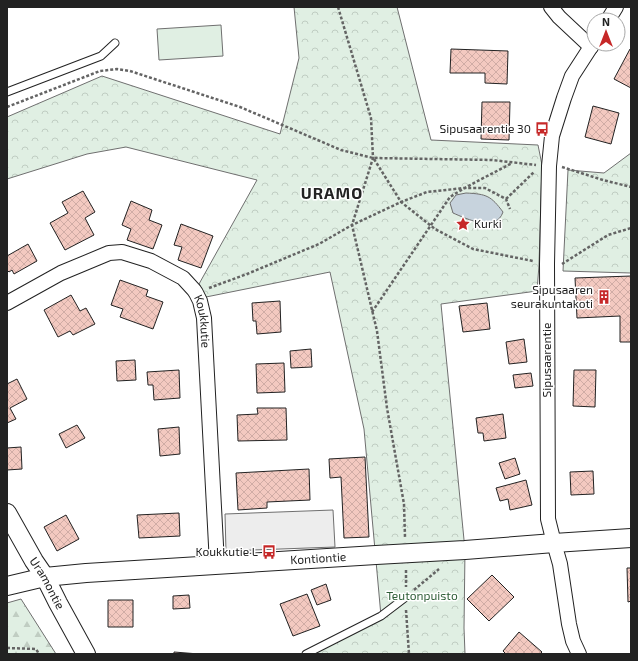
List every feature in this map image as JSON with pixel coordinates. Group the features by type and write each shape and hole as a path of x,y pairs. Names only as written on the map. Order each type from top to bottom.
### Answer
{"street":[{"name":"Sipusaarentie","path":"551,7 559,17 586,39"},
{"name":"Sipusaarentie","path":"579,654 573,641 569,624 560,564 548,519 545,165 552,136 572,76 587,52"},
{"name":"Koukkutie","path":"7,303 61,273 109,253 122,252 151,261 182,278 194,290 200,301 204,318 217,564"},
{"name":"Uramontie","path":"7,513 34,561 45,577 86,654"},
{"name":"Kontiontie","path":"7,586 45,577 86,573 465,550 631,538"}],"lane":[{"path":"7,92 101,56 115,42"},
{"path":"306,654 381,616 406,597"}],"path":[{"path":"338,7 371,118 373,158 352,225 377,331 387,408 404,504 408,654"},
{"path":"7,107 100,71 117,68 240,107 341,150 373,158 492,160 564,167 603,180 631,187"},
{"path":"373,158 401,202 434,229 473,249 547,264 563,264 608,235 631,228"},
{"path":"372,312 450,197 513,162"},
{"path":"506,199 545,165"},
{"path":"564,167 564,175"},
{"path":"196,293 247,274 319,244 352,225 426,192 464,188 485,188 506,199 510,209"},
{"path":"563,256 563,271"},
{"path":"406,597 441,567"},
{"path":"7,648 36,649 39,654"}],"green space":[{"name":"Teutonpuisto","path":"294,7 397,7 431,140 538,145 542,165 537,291 441,304 465,550 465,654 306,654 381,616 364,429 330,272 206,297 199,284 257,180 126,147 87,154 7,179 7,117 102,76 280,134 299,58"},
{"path":"221,25 223,56 159,60 157,29"},
{"path":"631,153 631,273 563,271 568,170 604,173"},
{"path":"21,599 56,654 7,654 7,603"}],"shaded area":[{"path":"466,193 484,195 492,199 503,212 494,222 488,223 473,221 453,213 450,203 456,195"},
{"path":"333,510 335,547 226,551 225,514"}],"building":[{"path":"451,49 508,51 507,84 485,83 485,73 450,73"},
{"path":"631,49 631,88 614,79"},
{"path":"482,102 510,102 509,140 481,139"},
{"path":"593,106 619,113 611,144 585,137"},
{"path":"83,191 95,212 85,218 94,235 65,250 50,223 68,213 62,202"},
{"path":"131,201 152,210 149,220 162,225 153,249 127,240 131,229 122,225"},
{"path":"181,224 213,236 201,268 178,260 182,247 174,245"},
{"path":"28,244 37,261 14,274 12,270 9,272 7,270 7,256"},
{"name":"Sipusaaren seurakuntakoti","path":"631,276 631,342 620,342 620,316 577,318 575,278"},
{"path":"120,280 148,290 146,296 163,302 153,329 120,317 123,309 111,305"},
{"path":"71,295 80,311 86,308 95,324 73,335 70,331 58,337 44,310"},
{"path":"280,301 281,332 257,334 256,321 253,321 252,303"},
{"path":"487,303 490,329 463,332 459,306"},
{"path":"524,339 527,362 509,364 506,342"},
{"path":"311,349 312,367 291,368 290,351"},
{"path":"135,360 136,380 117,381 116,361"},
{"path":"284,363 285,392 257,393 256,364"},
{"path":"179,370 180,398 154,400 153,385 148,385 147,372"},
{"path":"574,370 596,370 595,407 573,406"},
{"path":"531,373 533,386 515,388 513,375"},
{"path":"17,379 27,399 10,408 16,419 7,423 7,384"},
{"path":"257,408 286,408 287,440 238,441 237,415 258,414"},
{"path":"503,414 506,438 484,441 483,433 478,433 476,418"},
{"path":"77,425 85,438 66,448 59,434"},
{"path":"179,427 180,454 160,456 158,429"},
{"path":"21,447 22,469 7,470 7,448"},
{"path":"365,457 369,537 344,538 341,477 330,478 329,459"},
{"path":"515,458 520,474 505,479 499,463"},
{"path":"309,469 310,500 267,502 267,508 238,510 236,473"},
{"path":"593,471 594,494 571,495 570,472"},
{"path":"526,480 532,505 510,510 508,499 500,501 496,488"},
{"path":"179,513 180,536 139,538 137,515"},
{"path":"66,515 79,539 57,551 44,527"},
{"path":"627,568 631,568 631,601 628,602"},
{"path":"492,575 514,597 489,621 467,599"},
{"path":"326,584 331,600 317,605 311,590"},
{"path":"307,594 320,626 293,636 280,604"},
{"path":"189,595 190,608 173,609 173,596"},
{"path":"108,600 133,600 133,627 108,627"},
{"path":"519,632 542,652 540,654 506,654 503,651"},
{"path":"174,652 199,654 174,654"}],"place":[{"name":"Sipusaarentie 30","path":"542,129"},
{"name":"Kurki","path":"463,224"},
{"name":"Sipusaaren seurakuntakoti","path":"604,297"},
{"name":"Koukkutie L","path":"269,552"}],"district":[{"name":"URAMO","path":"332,193"}]}
